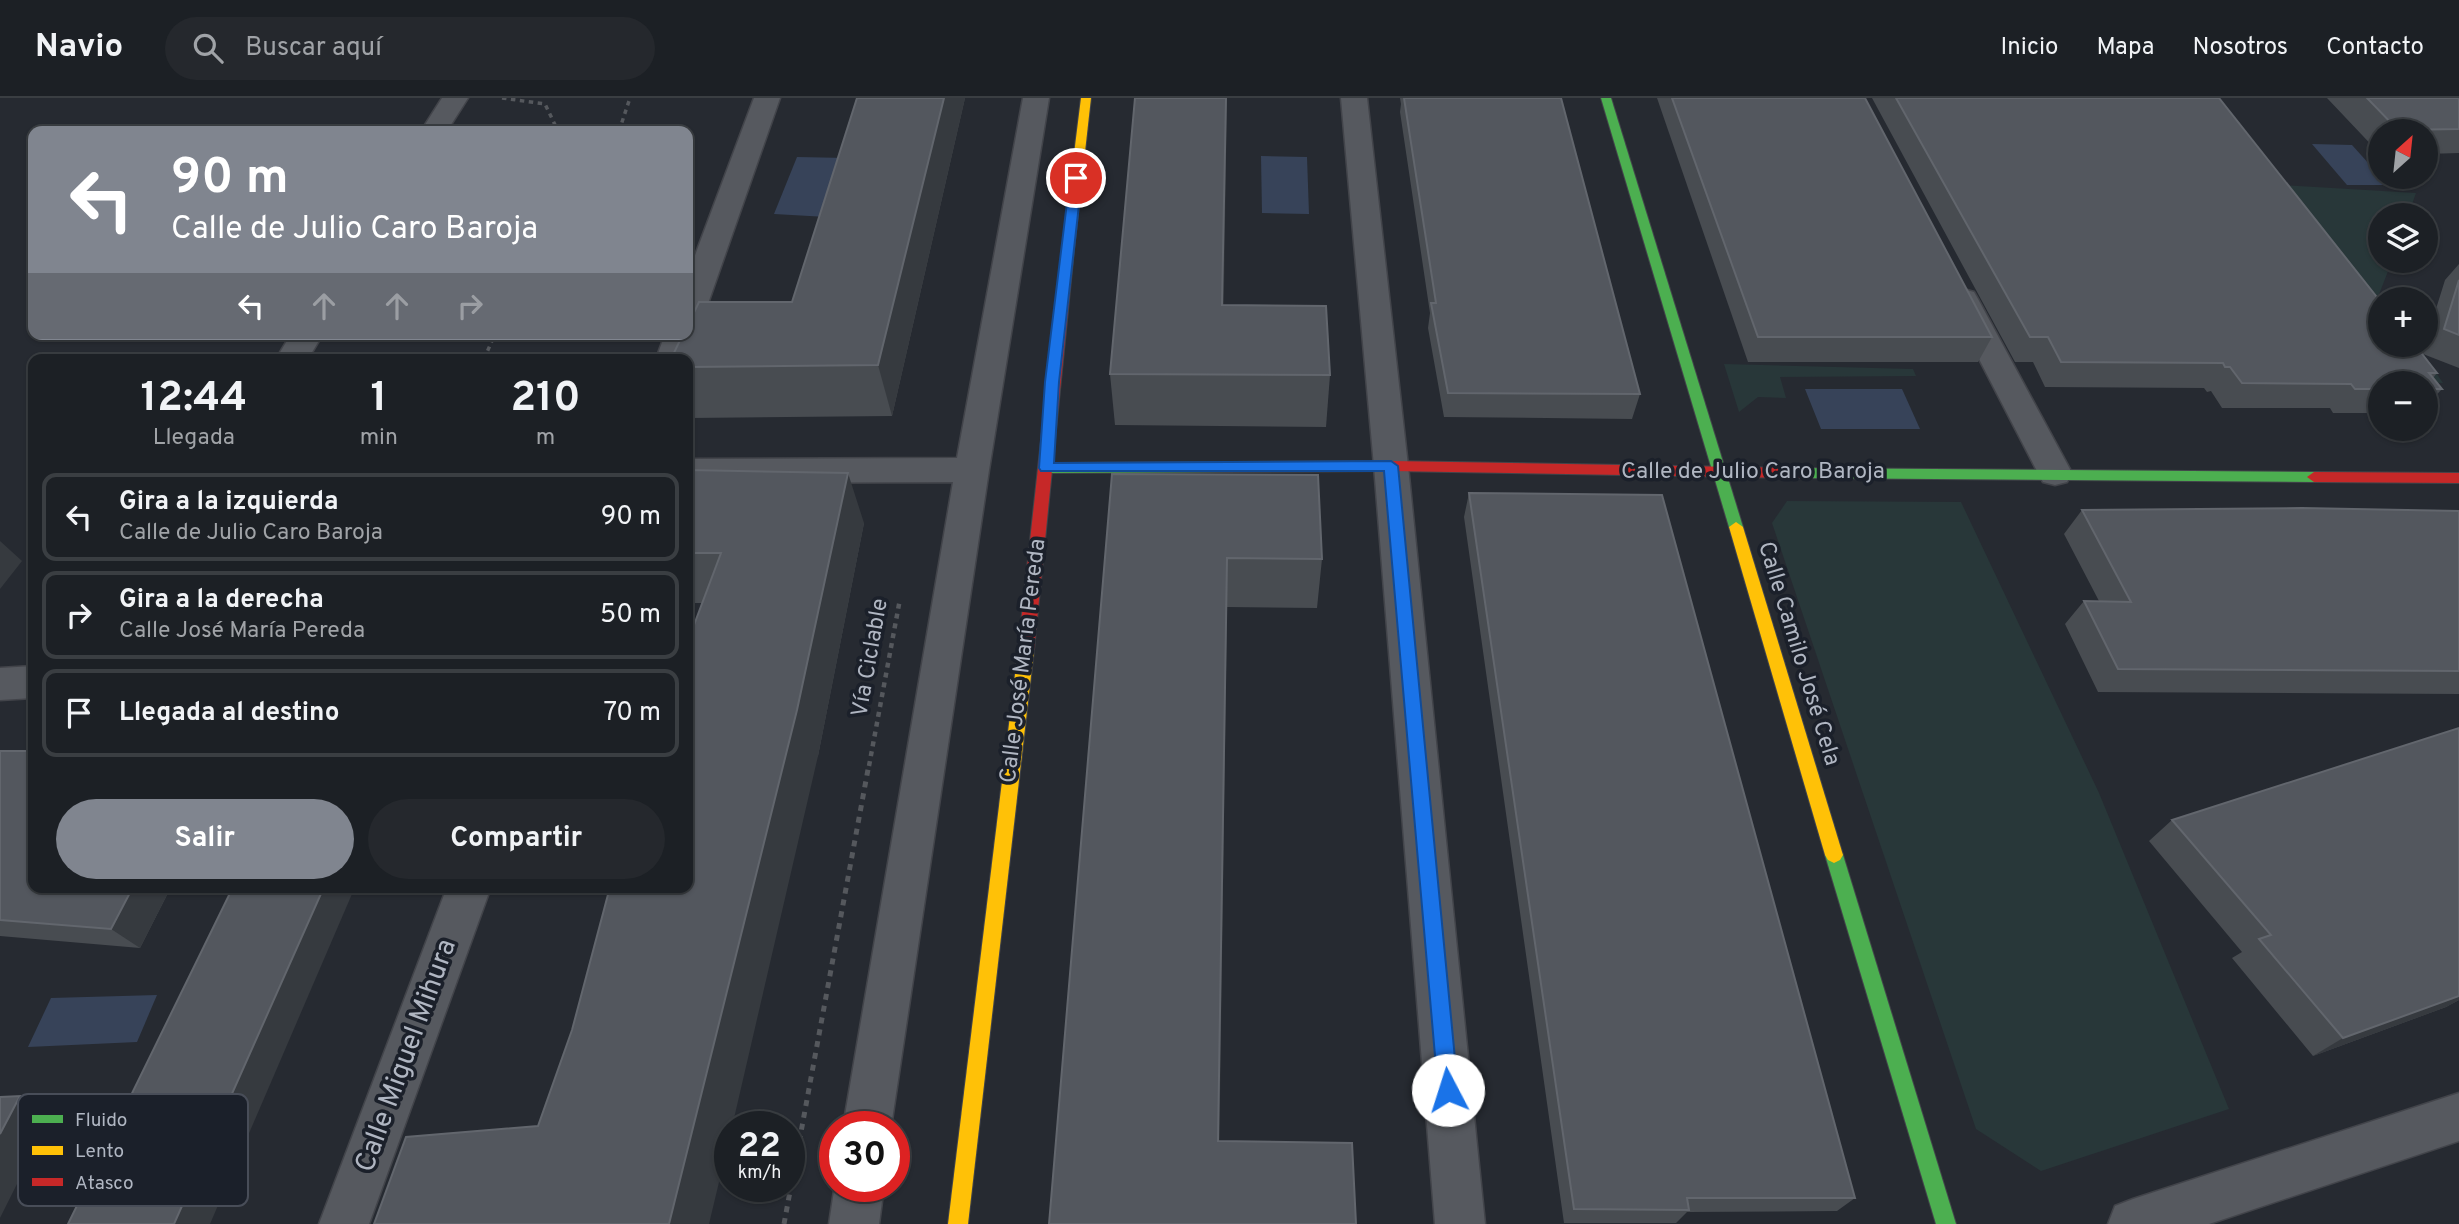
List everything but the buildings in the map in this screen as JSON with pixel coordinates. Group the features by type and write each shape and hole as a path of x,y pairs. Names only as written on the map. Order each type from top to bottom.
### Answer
{"street":[{"path":"437,126 455,98"},
{"path":"693,301 767,98"},
{"path":"870,1111 972,470 1036,98"},
{"name":"Calle José María Pereda","path":"958,1224 1086,98"},
{"path":"1354,98 1391,466 1460,1224"},
{"name":"Calle Camilo José Cela","path":"1606,98 1946,1224"},
{"path":"1947,268 2055,473"},
{"name":"Calle de Julio Caro Baroja","path":"1046,468 1391,466 2459,478"},
{"path":"693,471 972,470"},
{"path":"0,684 28,682"},
{"name":"Calle Miguel Mihura","path":"344,1224 467,893"},
{"path":"2133,1224 2459,1117"},
{"path":"854,1224 857,1202"}],"path":[{"path":"502,98 545,104 556,126"},
{"path":"621,126 631,98"},
{"name":"Vía Ciclable","path":"784,1224 901,593"}],"shaded area":[{"path":"2250,183 2416,193 2412,203 2368,203 2368,273 2387,273 2382,287 2368,287 2368,337"},
{"path":"2384,357 2425,357 2435,371 2394,371"},
{"path":"1724,364 1913,369 1916,376 1780,377 1786,398 1758,397 1739,412"},
{"path":"1787,501 1961,502 2099,793 2229,1109 2041,1171 1976,1129 1772,523"}],"water":[{"path":"2312,144 2352,145 2368,163 2368,185 2347,185"},
{"path":"1261,156 1307,157 1309,214 1262,213"},
{"path":"797,157 847,158 827,217 774,214"},
{"path":"1805,389 1902,389 1920,429 1821,429"},
{"path":"157,995 137,1042 28,1047 51,998"}],"traffic: fast":[{"path":"1606,98 1736,527"},
{"path":"1046,468 1391,466"},
{"path":"1800,473 2314,477"},
{"path":"1834,855 1946,1224"}],"traffic: slow":[{"path":"1068,250 1086,98"},
{"path":"1736,527 1834,855"},
{"path":"958,1224 1026,650"}],"traffic: jam":[{"path":"1026,650 1068,250"},
{"path":"1391,466 1800,473"},
{"path":"2314,477 2459,478"}],"route":[{"path":"1076,178 1052,382 1046,468 1391,466 1448,1090"}]}
